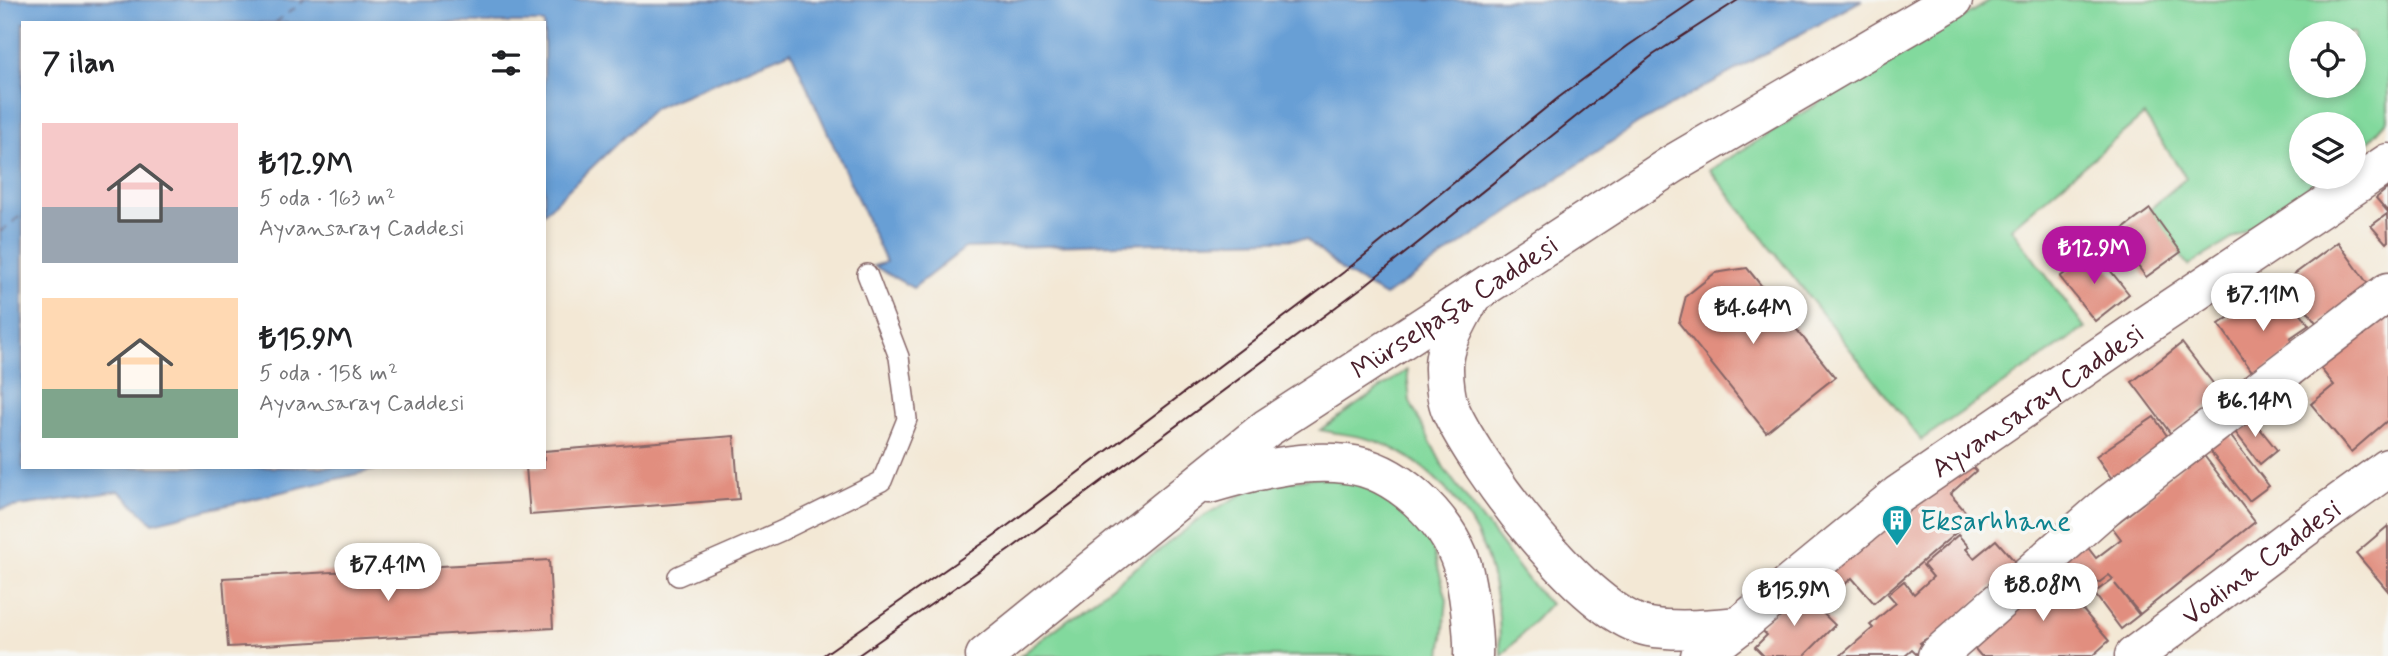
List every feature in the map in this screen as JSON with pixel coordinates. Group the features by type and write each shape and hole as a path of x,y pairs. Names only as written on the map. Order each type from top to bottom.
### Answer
{"main road":[{"name":"Mürselpaşa Caddesi","path":"985,656 1267,428 1393,349 1673,164 1953,0"},
{"name":"Ayvansaray Caddesi","path":"1700,656 1898,495 2388,163"},
{"path":"1937,656 2108,505 2388,292"},
{"path":"1474,293 1451,337 1444,367 1449,408 1478,457 1521,520 1586,589 1619,614 1647,627 1709,629 1739,626"},
{"path":"1193,489 1251,472 1302,463 1348,464 1387,476 1420,500 1444,531 1462,565 1474,640 1473,656"},
{"name":"Vodina Caddesi","path":"2134,656 2388,468"}],"lane":[{"path":"678,576 782,531 882,481 907,419 900,357 867,274"}],"green space":[{"path":"1992,0 2388,0 2388,120 2366,145 2366,112 2289,112 2289,189 2313,189 2188,266 2150,209 2186,178 2144,115 2011,228 2085,328 1921,440 1710,170 1880,65"},
{"path":"1407,370 1410,402 1445,470 1529,581 1550,604 1502,656 1497,601 1491,572 1475,531 1450,494 1434,477 1398,451 1357,436 1320,430"},
{"path":"1323,476 1377,485 1425,520 1447,600 1441,656 1020,656 1205,515 1257,486"}],"water":[{"path":"0,0 1862,0 1639,123 1385,296 1344,272 1306,239 965,248 913,288 874,266 886,262 791,51 654,108 546,211 546,21 21,21 21,469 378,469 153,523 119,491 0,509"}],"building":[{"path":"2388,188 2388,212 2376,198"},
{"path":"2150,209 2181,252 2146,277 2115,235"},
{"path":"2387,214 2388,241 2386,243 2371,226"},
{"path":"2338,242 2370,287 2318,325 2285,281"},
{"path":"2094,250 2129,294 2095,321 2060,277"},
{"path":"1747,268 1835,377 1766,432 1679,323 1686,296 1715,273"},
{"path":"2262,295 2276,316 2294,303 2309,325 2290,338 2297,347 2256,377 2219,324"},
{"path":"2388,308 2388,420 2351,452 2311,404 2334,385 2316,363"},
{"path":"2182,343 2222,395 2171,434 2132,382"},
{"path":"2249,415 2277,450 2260,464 2232,428"},
{"path":"2154,417 2170,440 2112,479 2096,456"},
{"path":"2226,430 2269,486 2249,501 2206,446"},
{"path":"734,436 739,499 530,515 526,469 546,469 546,451"},
{"path":"2199,449 2255,522 2140,614 2115,584 2139,615 2121,629 2094,593 2113,579 2109,575 2088,591 2062,558 2082,540 2096,558 2121,539 2112,527 2143,503"},
{"name":"Eksarhhane","path":"1961,455 1976,471 1950,494 1972,519 1874,603 1852,578 1836,592 1821,575"},
{"path":"2388,526 2388,591 2356,553"},
{"path":"1958,535 1969,547 1966,549 1974,558 1996,540 2017,564 1929,644 1926,639 1920,643 1924,647 1916,654 1912,650 1905,656 1840,656 1873,628 1870,625 1896,603 1888,594 1904,581 1914,594 1933,577 1923,565"},
{"path":"549,560 553,628 228,647 223,578"},
{"path":"2059,563 2086,594 2077,603 2109,641 2092,656 1981,656 1969,642"},
{"path":"1797,588 1835,625 1804,656 1764,656 1755,647 1767,635 1759,628"}],"ferry route":[{"path":"278,21 305,0"},
{"path":"0,232 21,216"}],"tram line":[{"path":"822,656 999,532 1344,272 1558,98 1695,0"},
{"path":"857,656 1012,548 1364,286 1653,55 1738,0"}],"place":[{"name":"Eksarhhane","path":"1897,547"}]}
